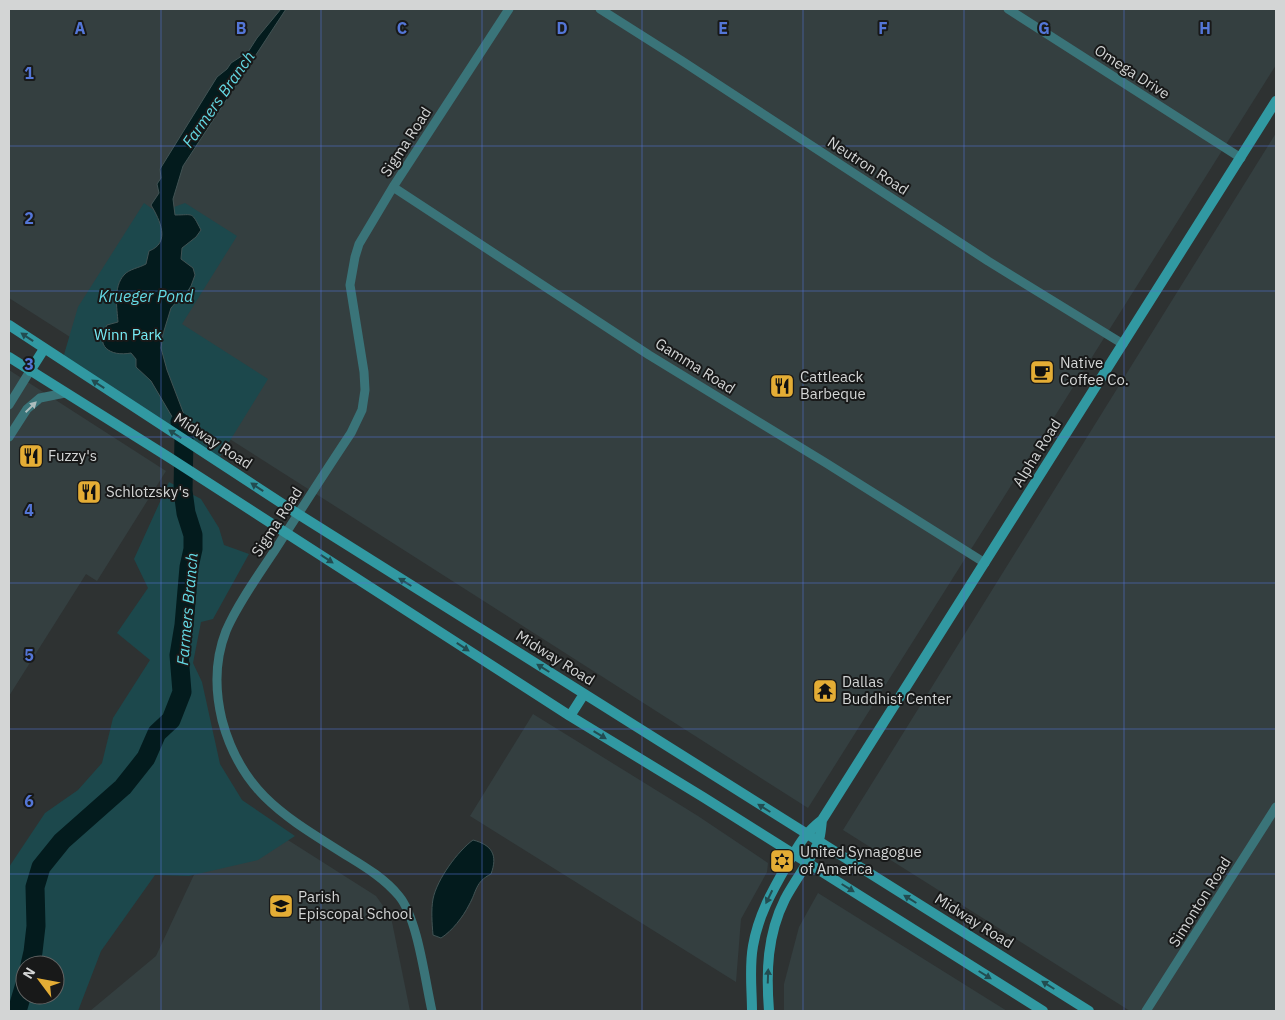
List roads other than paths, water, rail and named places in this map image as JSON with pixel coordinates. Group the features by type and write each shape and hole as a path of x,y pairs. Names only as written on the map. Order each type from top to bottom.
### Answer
{"main road":[{"name":"Alpha Road","path":"752,1011 751,972 756,928 771,892 805,834 822,820 1276,101"},
{"name":"Midway Road","path":"9,325 298,514 1089,1011"},
{"path":"30,371 44,349"},
{"path":"9,357 139,438 570,716 807,862 1042,1011"},
{"path":"570,716 584,694"},
{"name":"Alpha Road","path":"769,1011 768,966 772,931 784,901 819,841 822,820"}],"street":[{"name":"Sigma Road","path":"432,1011 413,923 400,897 381,878 283,814 257,790 246,774 234,752 220,713 217,679 218,661 226,631 242,602 351,433 362,410 364,372 351,296 352,271 355,256 362,239 393,187 509,9"},
{"name":"Neutron Road","path":"600,9 992,263 1123,344"},
{"name":"Omega Drive","path":"1008,9 1241,158"},
{"name":"Gamma Road","path":"393,187 650,355 826,462 985,564"},
{"path":"9,405 30,371"},
{"path":"9,437 27,410 40,398 65,392"},
{"name":"Simonton Road","path":"1146,1011 1276,807"}],"water":[{"name":"Krueger Pond","path":"281,9 286,9 183,166 173,199 175,215 191,215 201,230 196,237 182,248 181,259 193,268 195,275 186,294 171,308 161,348 167,370 185,417 184,437 151,381 136,367 136,359 131,353 117,353 106,348 102,339 103,332 107,325 118,322 116,298 118,285 124,275 146,264 149,251 160,243 162,231 158,217 151,205 159,193 157,184 161,178 160,169 217,77 231,63 248,52"},
{"path":"473,840 485,845 492,852 494,861 491,874 482,880 460,919 441,938 433,935 432,908 435,891 449,866"}],"waterway":[{"name":"Farmers Branch","path":"32,955 36,926 35,887 41,867 62,841 123,787 146,758 157,733 171,720 182,692 179,655 184,625 189,567 193,549 193,535 186,513 183,491 184,437 180,422"},
{"name":"Farmers Branch","path":"17,1011 19,1005"}],"place":[{"name":"Native Coffee Co.","path":"1042,372"},
{"name":"Cattleack Barbeque","path":"782,386"},
{"name":"Fuzzy's","path":"31,456"},
{"name":"Schlotzsky's","path":"89,492"},
{"name":"Dallas Buddhist Center","path":"825,691"},
{"name":"United Synagogue of America","path":"782,861"},
{"name":"Parish Episcopal School","path":"281,906"}],"park label":[{"name":"Winn Park","path":"128,335"}]}
